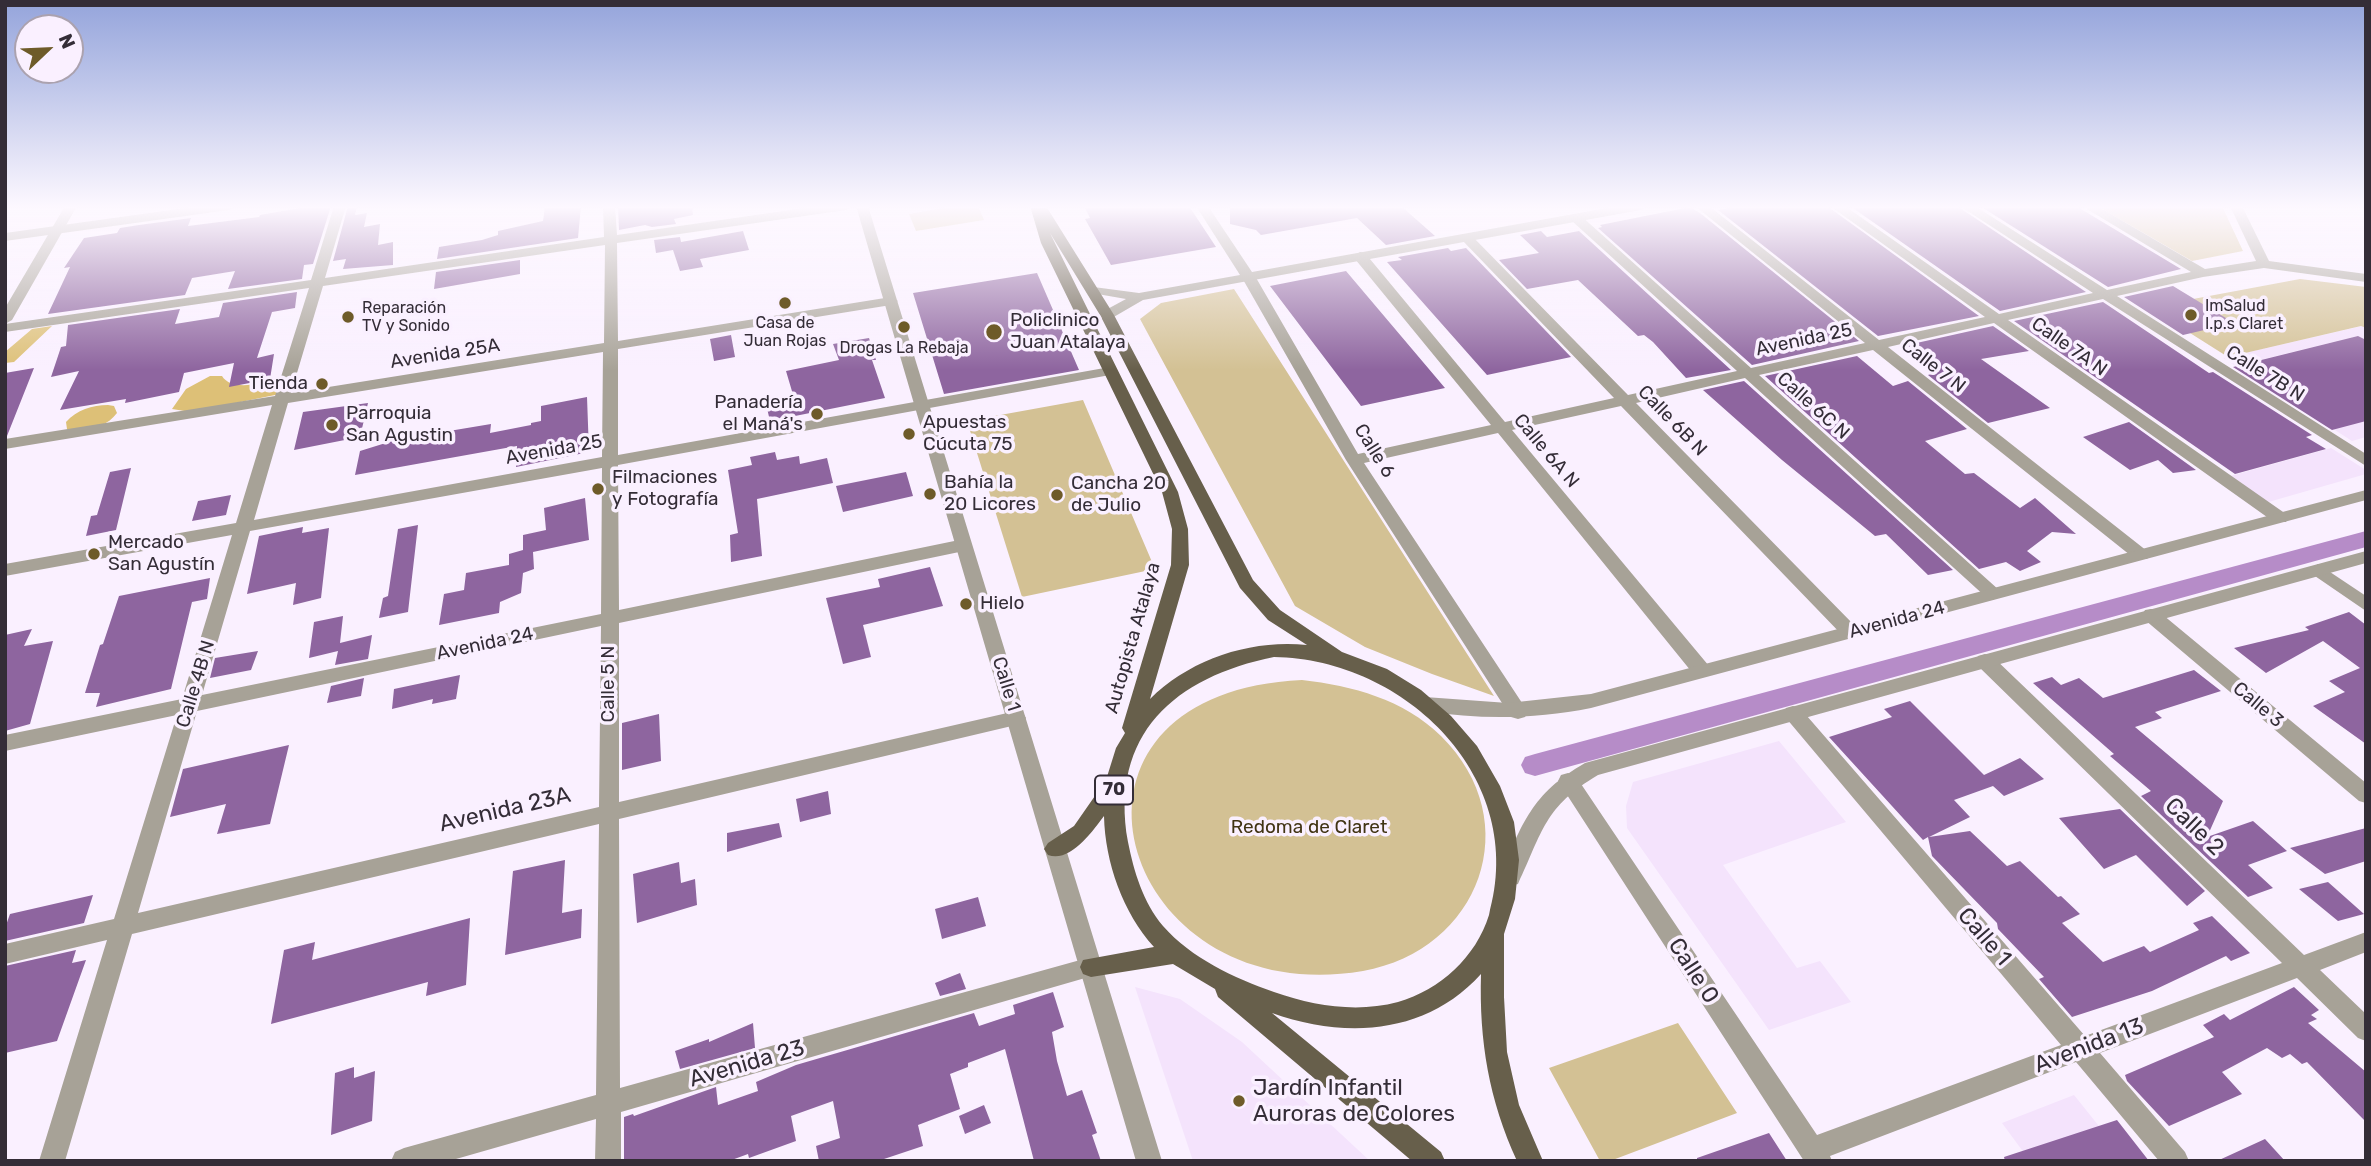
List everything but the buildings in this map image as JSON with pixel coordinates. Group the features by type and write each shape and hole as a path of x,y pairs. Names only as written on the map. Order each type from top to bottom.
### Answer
{"main road":[{"name":"Autopista Atalaya","path":"1056,260 1170,492 1180,529 1180,565 1130,736"},
{"name":"Autopista Atalaya","path":"1073,260 1107,315 1246,584 1274,615 1345,659"},
{"name":"70","path":"1432,1161 1213,978 1161,939 1142,914 1127,883 1115,836 1113,813 1114,785 1130,736 1165,694 1185,678 1217,662 1247,653 1274,650 1296,650 1345,659 1382,676 1425,704 1450,727 1472,754 1489,783 1501,815 1508,849 1507,883 1495,934 1489,1000 1494,1060 1518,1136 1530,1161"},
{"path":"1055,849 1081,832 1114,785"},
{"name":"70","path":"1213,978 1284,1007 1327,1017 1371,1018 1412,1009 1448,990 1476,965 1495,934"},
{"path":"1091,967 1178,953"}],"street":[{"path":"5,320 40,260"},
{"name":"Calle 4B N","path":"52,1161 323,260"},
{"path":"5,328 474,260"},
{"name":"Calle 5 N","path":"608,1161 611,260"},
{"name":"Calle 1","path":"879,260 1149,1161"},
{"name":"Calle 6","path":"1238,260 1354,460 1518,712"},
{"path":"1107,315 1139,297 1335,260"},
{"name":"Calle 6A N","path":"1364,260 1702,671"},
{"name":"Calle 6B N","path":"1489,260 1850,632"},
{"name":"Calle 6C N","path":"1623,260 1993,594"},
{"name":"Calle 7 N","path":"1770,260 2141,555"},
{"name":"Calle 7A N","path":"1913,260 2280,518"},
{"name":"Calle 7B N","path":"2050,260 2366,461"},
{"path":"2181,260 2203,273"},
{"name":"Avenida 25","path":"1354,460 2203,273 2264,264 2366,278"},
{"path":"1091,289 1139,297"},
{"name":"Avenida 25A","path":"5,444 891,301"},
{"name":"Avenida 25","path":"5,570 1110,371"},
{"name":"Avenida 24","path":"1425,704 1479,712 1518,712 1591,701 2366,495"},
{"name":"Avenida 24","path":"5,743 964,545"},
{"path":"1507,883 1536,816 1550,796 1568,781 1618,760 2366,557"},
{"path":"2318,570 2366,605"},
{"name":"Calle 3","path":"2151,615 2366,796"},
{"name":"Calle 2","path":"1985,661 2366,1030"},
{"name":"Calle 1","path":"1793,713 2176,1161"},
{"name":"Avenida 23A","path":"5,954 1016,718"},
{"name":"Calle 0","path":"1568,781 1815,1155"},
{"name":"Avenida 13","path":"1815,1155 2081,1049 2366,942"},
{"name":"Avenida 23","path":"404,1161 1091,967"}],"shaded area":[{"path":"52,326 14,362 5,363 5,352 32,329"},
{"path":"2362,326 2366,328 2366,340 2358,336 2252,362 2366,421 2366,437 2352,441 2223,358"},
{"path":"210,376 222,376 233,384 240,385 277,379 280,394 191,412 172,409 186,389"},
{"path":"114,406 117,413 101,426 87,430 67,429 66,422 80,411"},
{"path":"2331,448 2366,470 2366,474 2265,503 2227,477"},
{"path":"1779,741 1846,822 1723,865 1797,968 1820,961 1851,1002 1769,1030 1627,828 1626,806 1633,782"},
{"name":"Jardín Infantil Auroras de Colores","path":"1135,987 1180,999 1242,1042 1370,1161 1193,1161"},
{"path":"2074,1095 2127,1161 2030,1161 2002,1123"}],"green space":[{"path":"2300,279 2366,287 2366,328 2361,326 2228,357 2190,333 2193,299"},
{"path":"1234,289 1494,696 1365,647 1295,606 1140,319 1161,303"},
{"name":"Cancha 20 de Julio","path":"1083,400 1155,569 1022,597 967,421"},
{"name":"Redoma de Claret","path":"1302,680 1340,686 1376,696 1426,723 1441,736 1467,770 1482,806 1485,843 1478,878 1462,910 1437,938 1404,958 1363,971 1278,971 1211,945 1162,901 1136,846 1134,789 1160,737 1215,698"},
{"path":"1678,1023 1737,1113 1610,1161 1600,1161 1549,1068"}],"waterway":[{"path":"1535,765 2366,539"}],"place":[{"name":"Casa de Juan Rojas","path":"785,303"},
{"name":"ImSalud I.p.s Claret","path":"2191,315"},
{"name":"Reparación TV y Sonido","path":"348,317"},
{"name":"Drogas La Rebaja","path":"904,327"},
{"name":"Policlinico Juan Atalaya","path":"994,332"},
{"name":"Tienda","path":"322,384"},
{"name":"Panadería el Maná's","path":"817,414"},
{"name":"Parroquia San Agustin","path":"332,425"},
{"name":"Apuestas Cúcuta 75","path":"909,434"},
{"name":"Filmaciones y Fotografía","path":"598,489"},
{"name":"Bahía la 20 Licores","path":"930,494"},
{"name":"Cancha 20 de Julio","path":"1057,495"},
{"name":"Mercado San Agustín","path":"94,554"},
{"name":"Hielo","path":"966,604"},
{"name":"Jardín Infantil Auroras de Colores","path":"1239,1101"}]}
